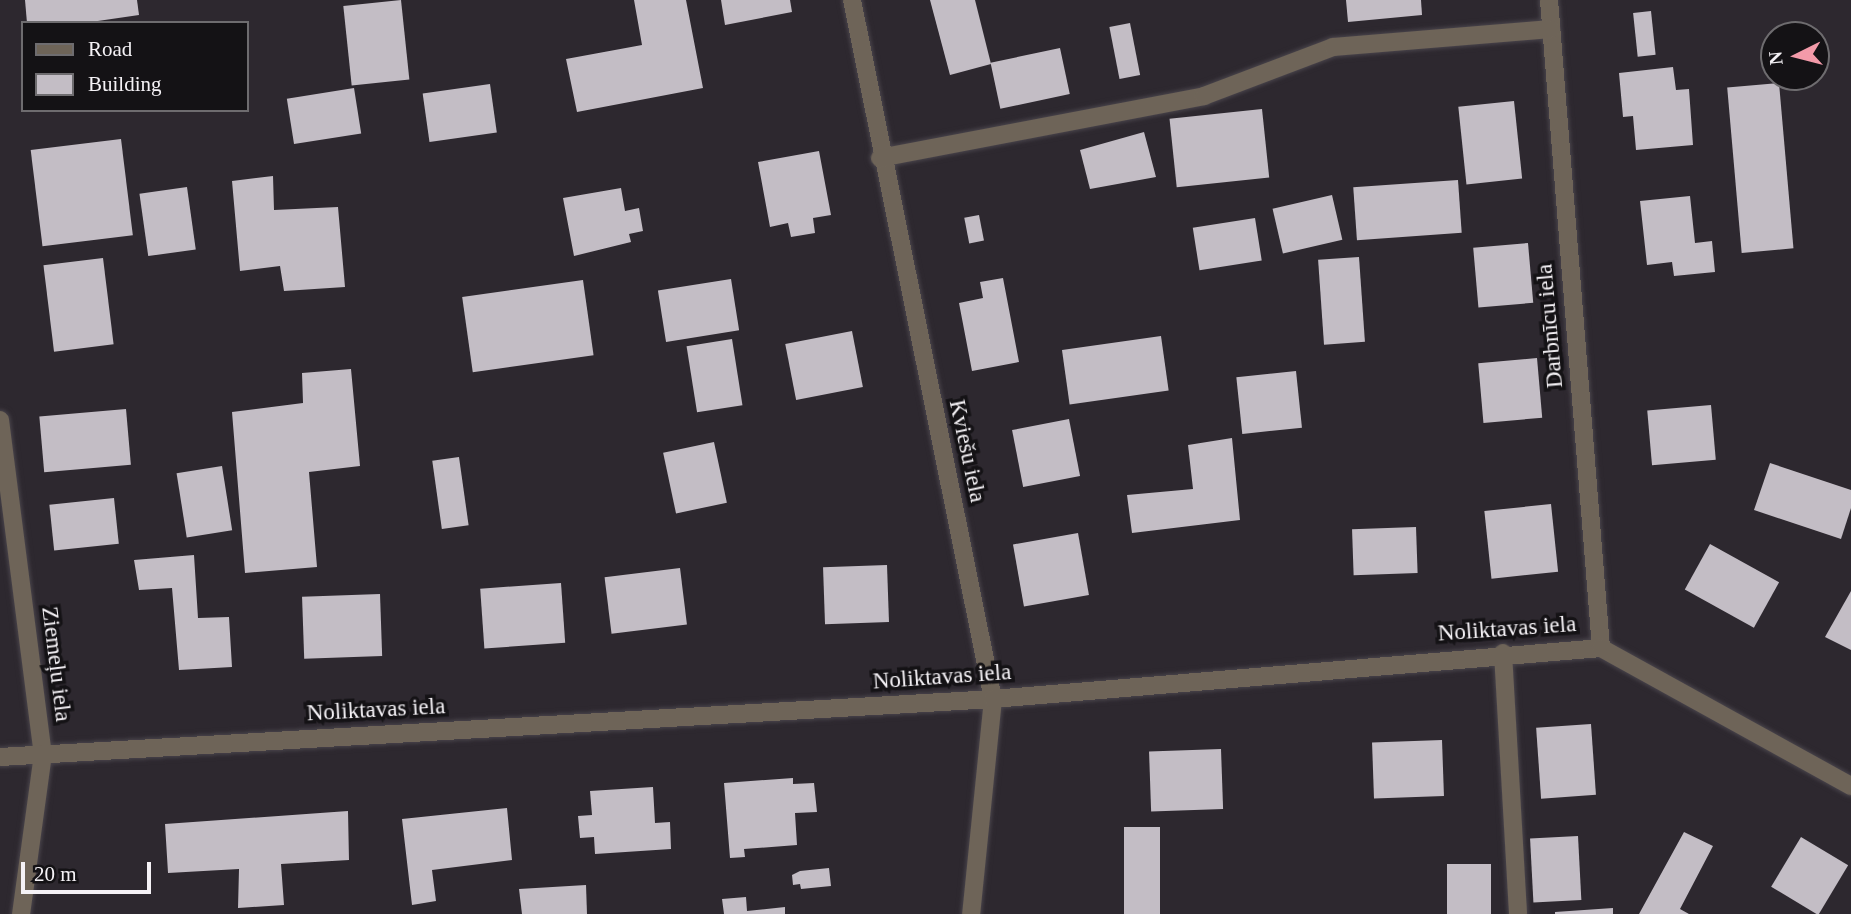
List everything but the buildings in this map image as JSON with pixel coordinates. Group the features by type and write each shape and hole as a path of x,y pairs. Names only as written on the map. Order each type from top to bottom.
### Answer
{"street":[{"name":"Kviešu iela","path":"852,0 880,158 993,699 971,914"},
{"name":"Darbnīcu iela","path":"1549,0 1601,648"},
{"path":"880,158 1204,96 1333,47 1551,29"},
{"name":"Ziemeļu iela","path":"0,420 43,754 21,914"},
{"name":"Noliktavas iela","path":"0,757 993,699 1503,653 1601,648 1851,786"},
{"path":"1503,653 1518,914"}]}
